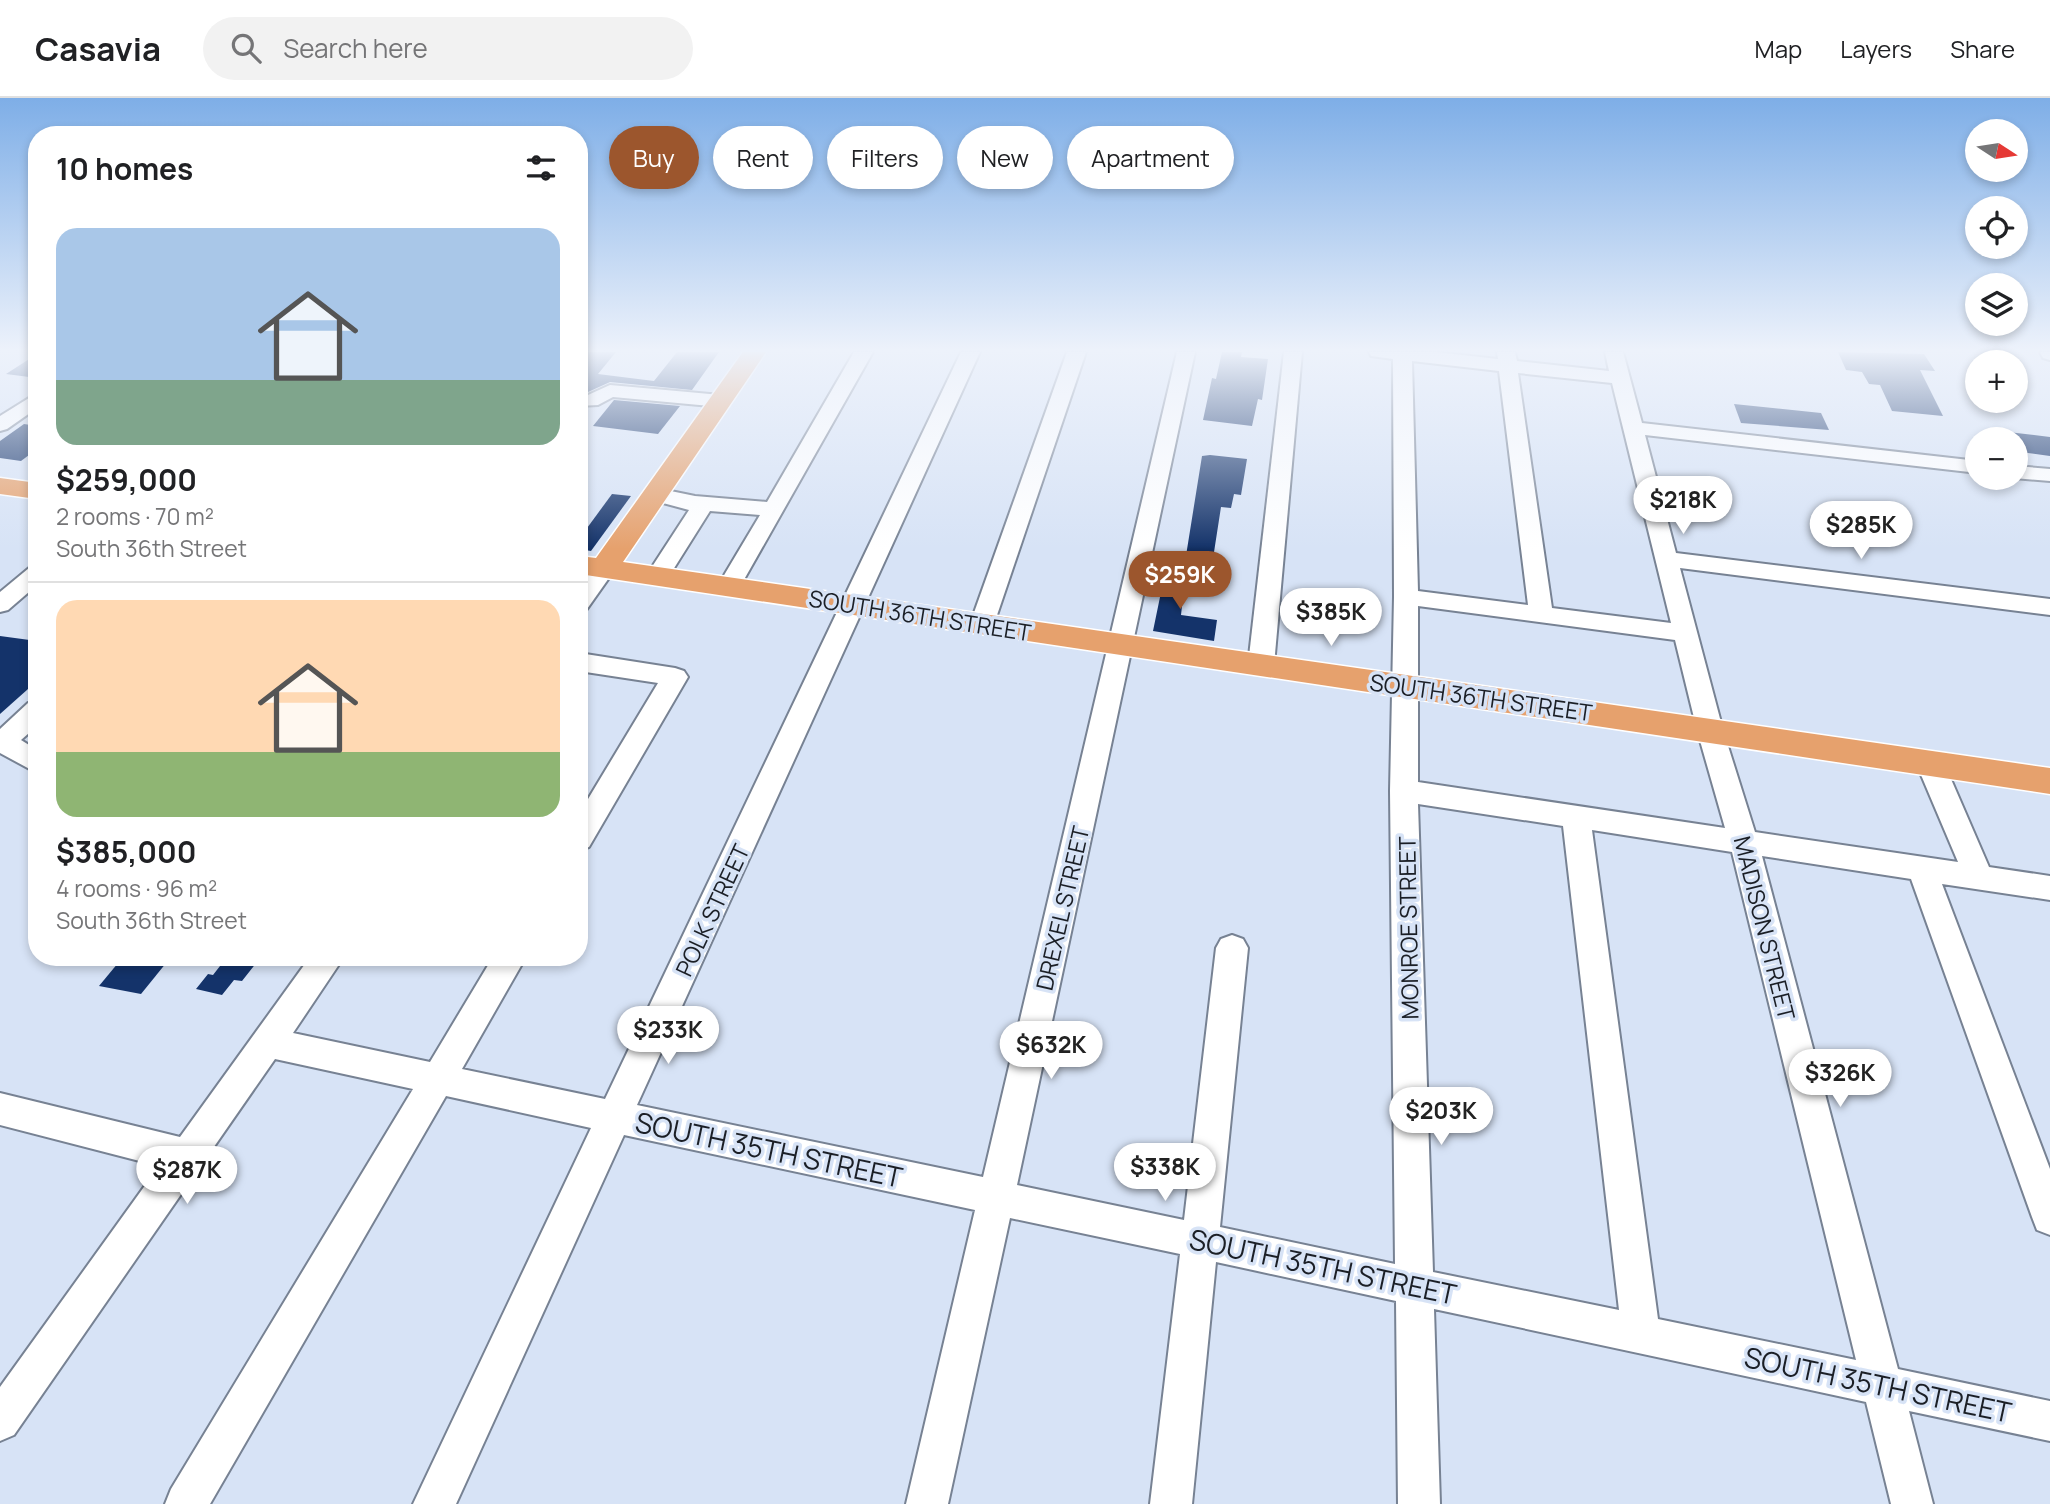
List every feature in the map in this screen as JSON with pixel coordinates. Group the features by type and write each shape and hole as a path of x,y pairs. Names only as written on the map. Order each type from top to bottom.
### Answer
{"main road":[{"path":"591,567 656,494 709,418"},
{"path":"0,486 28,488"},
{"name":"SOUTH 36TH STREET","path":"591,567 2049,782"}],"street":[{"path":"729,587 825,418"},
{"name":"POLK STREET","path":"434,1504 941,418"},
{"path":"982,624 1054,418"},
{"name":"DREXEL STREET","path":"927,1504 1171,418"},
{"path":"1261,665 1286,418"},
{"name":"MONROE STREET","path":"1403,418 1406,597 1404,791 1419,1504"},
{"path":"1514,418 1541,615"},
{"name":"MADISON STREET","path":"1631,418 1710,730 1744,842 1912,1504"},
{"path":"1633,428 1965,466"},
{"path":"2028,473 2050,475"},
{"path":"656,494 695,503 771,509"},
{"path":"658,576 700,510 695,503"},
{"path":"1667,559 2050,607"},
{"path":"0,604 28,581"},
{"path":"1406,597 1685,633"},
{"path":"588,663 675,677 588,824"},
{"path":"28,718 3,742 28,757"},
{"path":"1930,763 1979,877"},
{"path":"1404,791 2050,888"},
{"path":"1576,818 1641,1334"},
{"path":"1922,869 2050,1217"},
{"path":"1171,1504 1232,948"},
{"path":"0,1421 322,966"},
{"path":"186,1504 505,966"},
{"name":"SOUTH 35TH STREET","path":"268,1043 2050,1421"},
{"path":"0,1109 187,1156"}],"building":[{"path":"600,418 671,418 658,434 593,426"},
{"path":"1204,418 1254,418 1252,426 1203,420"},
{"path":"1739,418 1823,418 1829,430 1741,423"},
{"path":"24,424 28,425 28,456 21,461 0,458 0,441"},
{"path":"2028,434 2050,437 2050,456 2028,453"},
{"path":"1202,456 1247,459 1241,495 1234,494 1231,508 1221,507 1212,565 1185,562"},
{"path":"612,494 631,496 591,551 588,550 588,527"},
{"path":"1166,568 1186,571 1181,615 1217,620 1214,641 1153,631"},
{"path":"0,636 28,640 28,689 0,714"},
{"path":"116,966 164,966 141,994 99,986"},
{"path":"220,966 254,966 242,981 234,980 222,995 196,989 208,974 213,975"}]}
